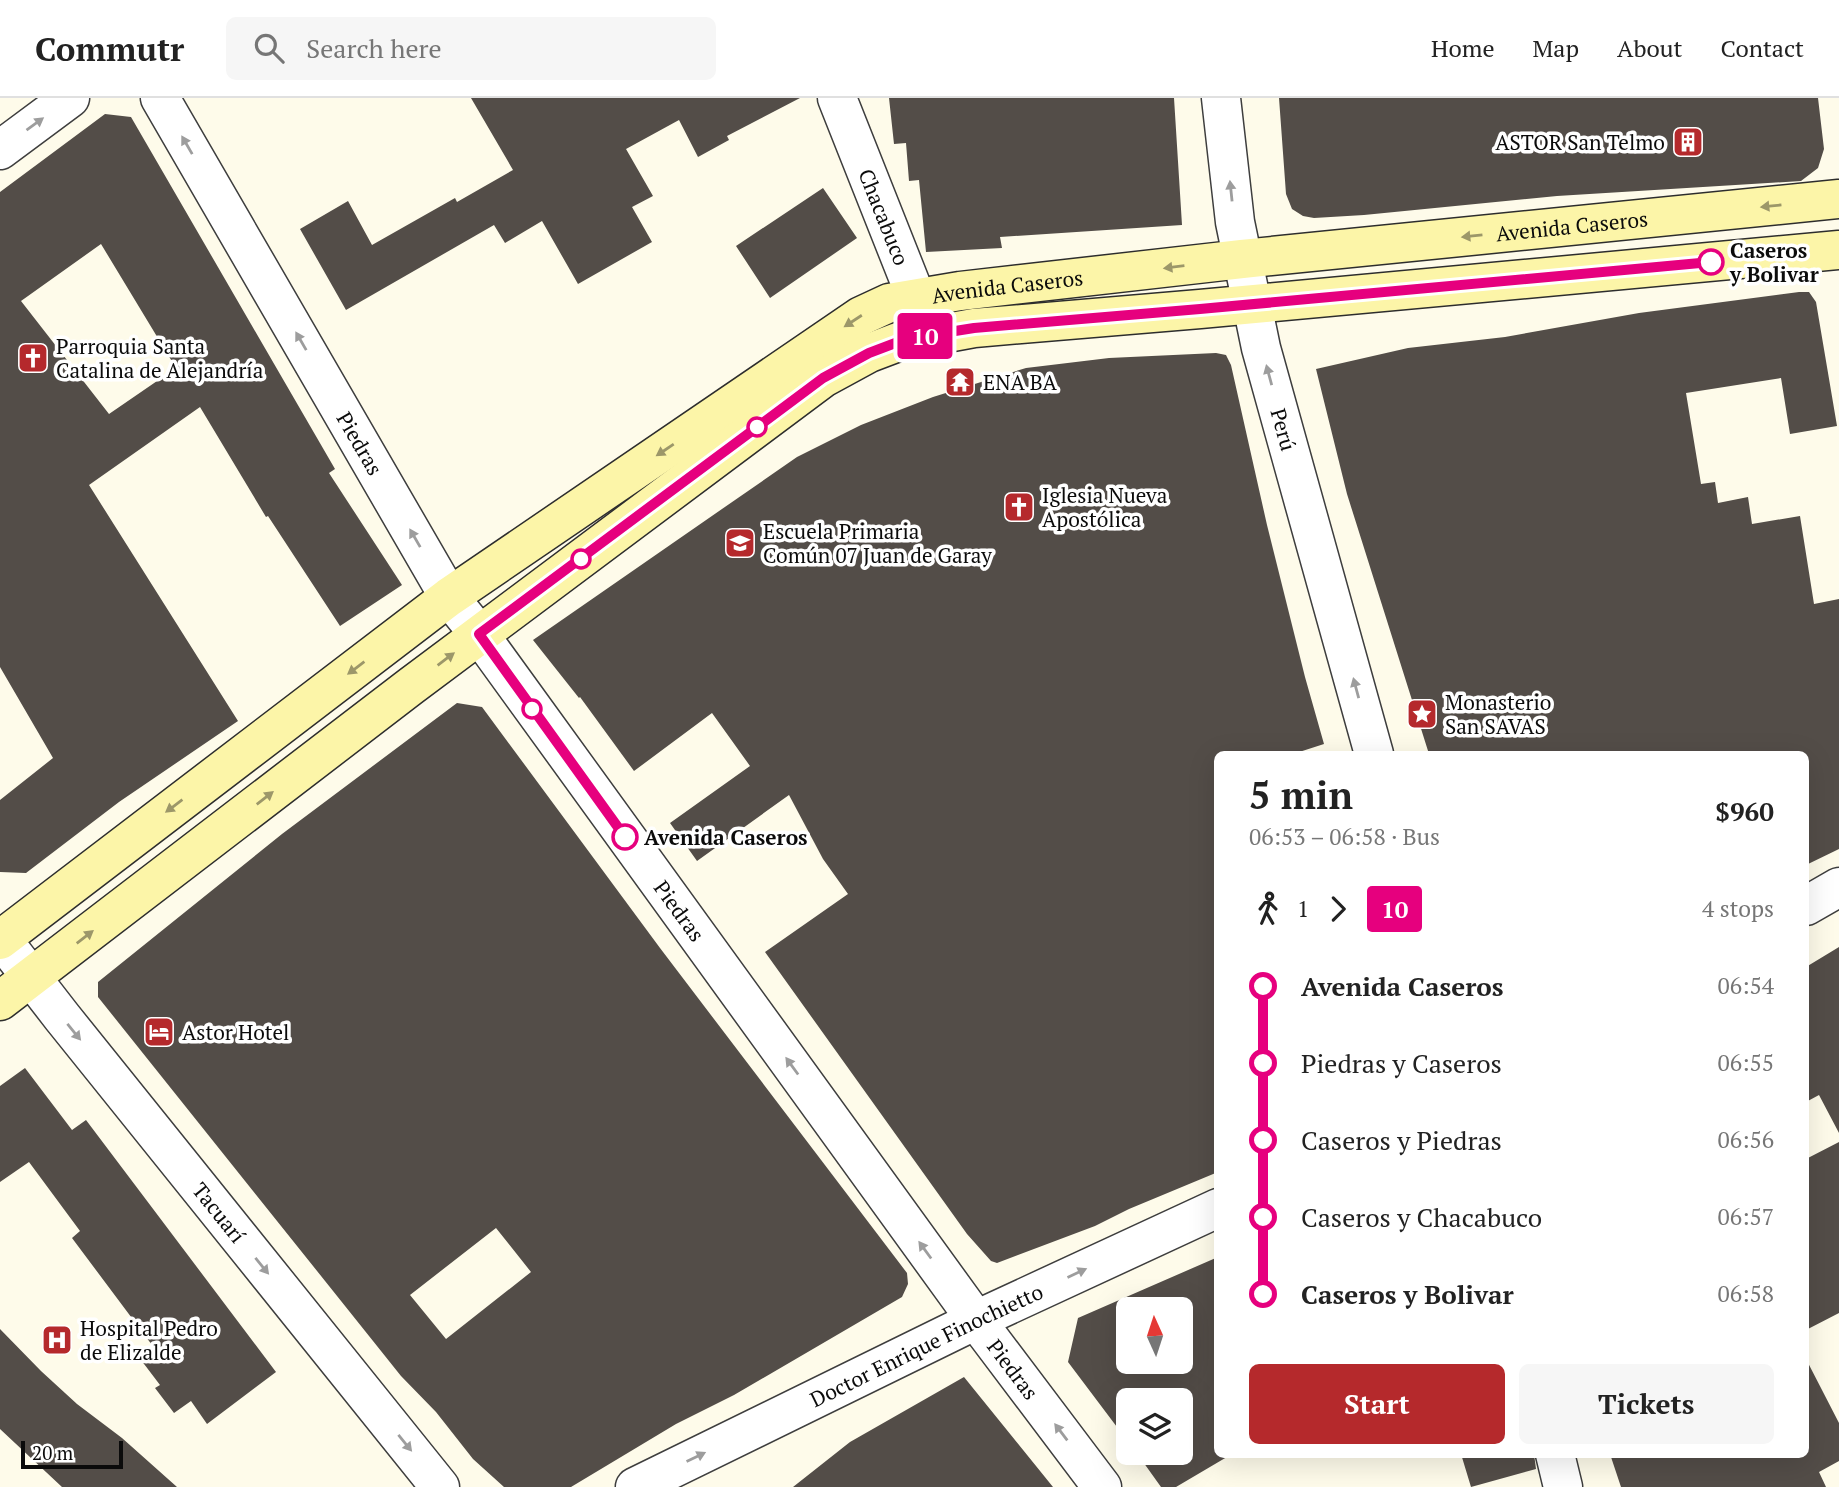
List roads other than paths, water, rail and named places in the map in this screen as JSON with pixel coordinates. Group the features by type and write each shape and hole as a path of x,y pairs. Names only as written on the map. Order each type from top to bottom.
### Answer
{"main road":[{"name":"Avenida Caseros","path":"0,939 449,597 861,316 889,303 916,297 1242,259 1839,199"},
{"name":"Avenida Caseros","path":"0,1001 479,634 823,378 869,353 898,342 974,328 1839,250"}],"street":[{"path":"0,150 70,98"},
{"name":"Piedras","path":"160,98 449,597 479,634 976,1320 1102,1487"},
{"name":"Chacabuco","path":"836,98 930,335"},
{"name":"Perú","path":"1221,98 1235,222 1265,362 1373,751"},
{"path":"1809,904 1839,887"},
{"name":"Tacuarí","path":"0,939 440,1487"},
{"name":"Doctor Enrique Finochietto","path":"635,1487 976,1320 1214,1210"},
{"path":"1556,1458 1563,1487"}],"place":[{"name":"ASTOR San Telmo","path":"1688,142"},
{"name":"Caseros y Bolivar","path":"1711,262"},
{"name":"Parroquia Santa Catalina de Alejandría","path":"33,358"},
{"name":"ENA BA","path":"960,382"},
{"name":"Iglesia Nueva Apostólica","path":"1019,507"},
{"name":"Escuela Primaria Común 07 Juan de Garay","path":"740,543"},
{"name":"Monasterio San SAVAS","path":"1422,714"},
{"name":"Avenida Caseros","path":"625,837"},
{"name":"Astor Hotel","path":"159,1032"},
{"name":"Hospital Pedro de Elizalde","path":"57,1340"}]}
